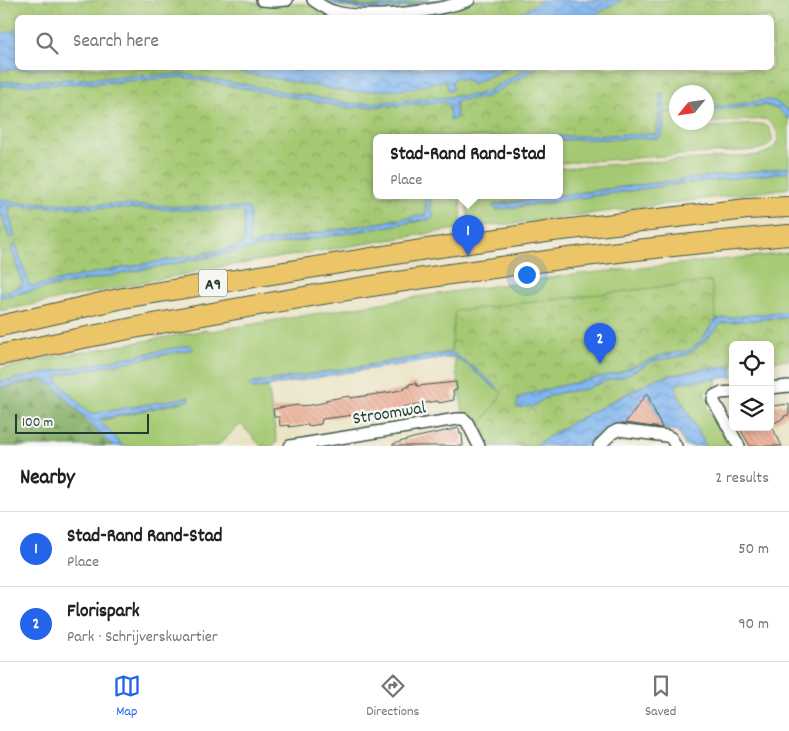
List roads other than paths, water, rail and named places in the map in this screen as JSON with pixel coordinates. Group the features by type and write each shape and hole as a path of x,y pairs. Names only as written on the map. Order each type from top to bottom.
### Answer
{"highway":[{"path":"747,209 789,200"},
{"name":"A9","path":"0,326 123,298 427,249 553,230 747,209 789,207"},
{"name":"A9","path":"0,355 137,326 376,285 568,258 789,235"}],"street":[{"path":"262,0 287,0"},
{"path":"313,0 334,12 362,14 419,12 455,5 469,0"},
{"path":"774,388 789,386"},
{"path":"729,392 720,393 714,396 713,400 729,428"},
{"name":"Stroomwal","path":"290,446 457,419 467,422 479,446"},
{"path":"599,446 612,433 618,430 663,435 671,438 676,446"},
{"path":"731,431 739,446"}],"water":[{"path":"331,0 347,5 375,7 442,0 414,7 360,9 336,5 328,1"},
{"path":"543,0 622,0 595,15 517,15"},
{"path":"15,30 15,70 0,70 0,33"},
{"path":"227,70 503,70 473,84 467,80 456,78 452,81 453,90 448,90 446,81 443,80 410,89 349,92"},
{"path":"524,70 534,70 486,97 457,101 455,104 457,118 450,120 449,105 446,102 350,108 182,77 117,82 0,86 0,82 184,74 354,104 475,95 486,92"},
{"path":"660,93 663,93 663,130 658,138 563,140 563,136 656,134 659,125"},
{"path":"767,100 775,101 789,111 789,120 778,109 765,105 714,110 714,107"},
{"path":"789,167 789,172 663,186 496,210 493,205 535,199 563,199 563,195"},
{"path":"0,198 14,202 246,208 250,212 249,242 252,244 425,215 427,212 425,199 430,199 431,211 434,216 432,219 244,250 0,297 0,293 23,286 11,247 16,244 29,284 34,286 93,273 235,248 244,244 244,213 240,211 15,206 8,209 15,237 9,238 0,209"},
{"path":"789,311 789,317 722,323 697,348 687,355 653,361 623,377 586,389 559,393 545,398 534,406 516,408 519,398 538,391 618,373 659,356 690,350 702,339 716,319"},
{"path":"190,345 194,349 59,375 57,378 90,414 189,397 190,400 99,420 123,446 112,446 53,385 41,379 0,388 0,382"},
{"path":"451,352 474,368 497,387 496,389 467,365 454,357 343,373 253,389 249,385 249,384"},
{"path":"729,366 729,377 682,382 676,386 678,395 706,446 685,446 678,431 663,429 647,393 623,426 609,425 586,446 534,446 571,423 657,378 702,369"}],"place":[{"name":"Stad-Rand Rand-Stad","path":"468,256"},
{"name":"Florispark","path":"600,364"}]}
